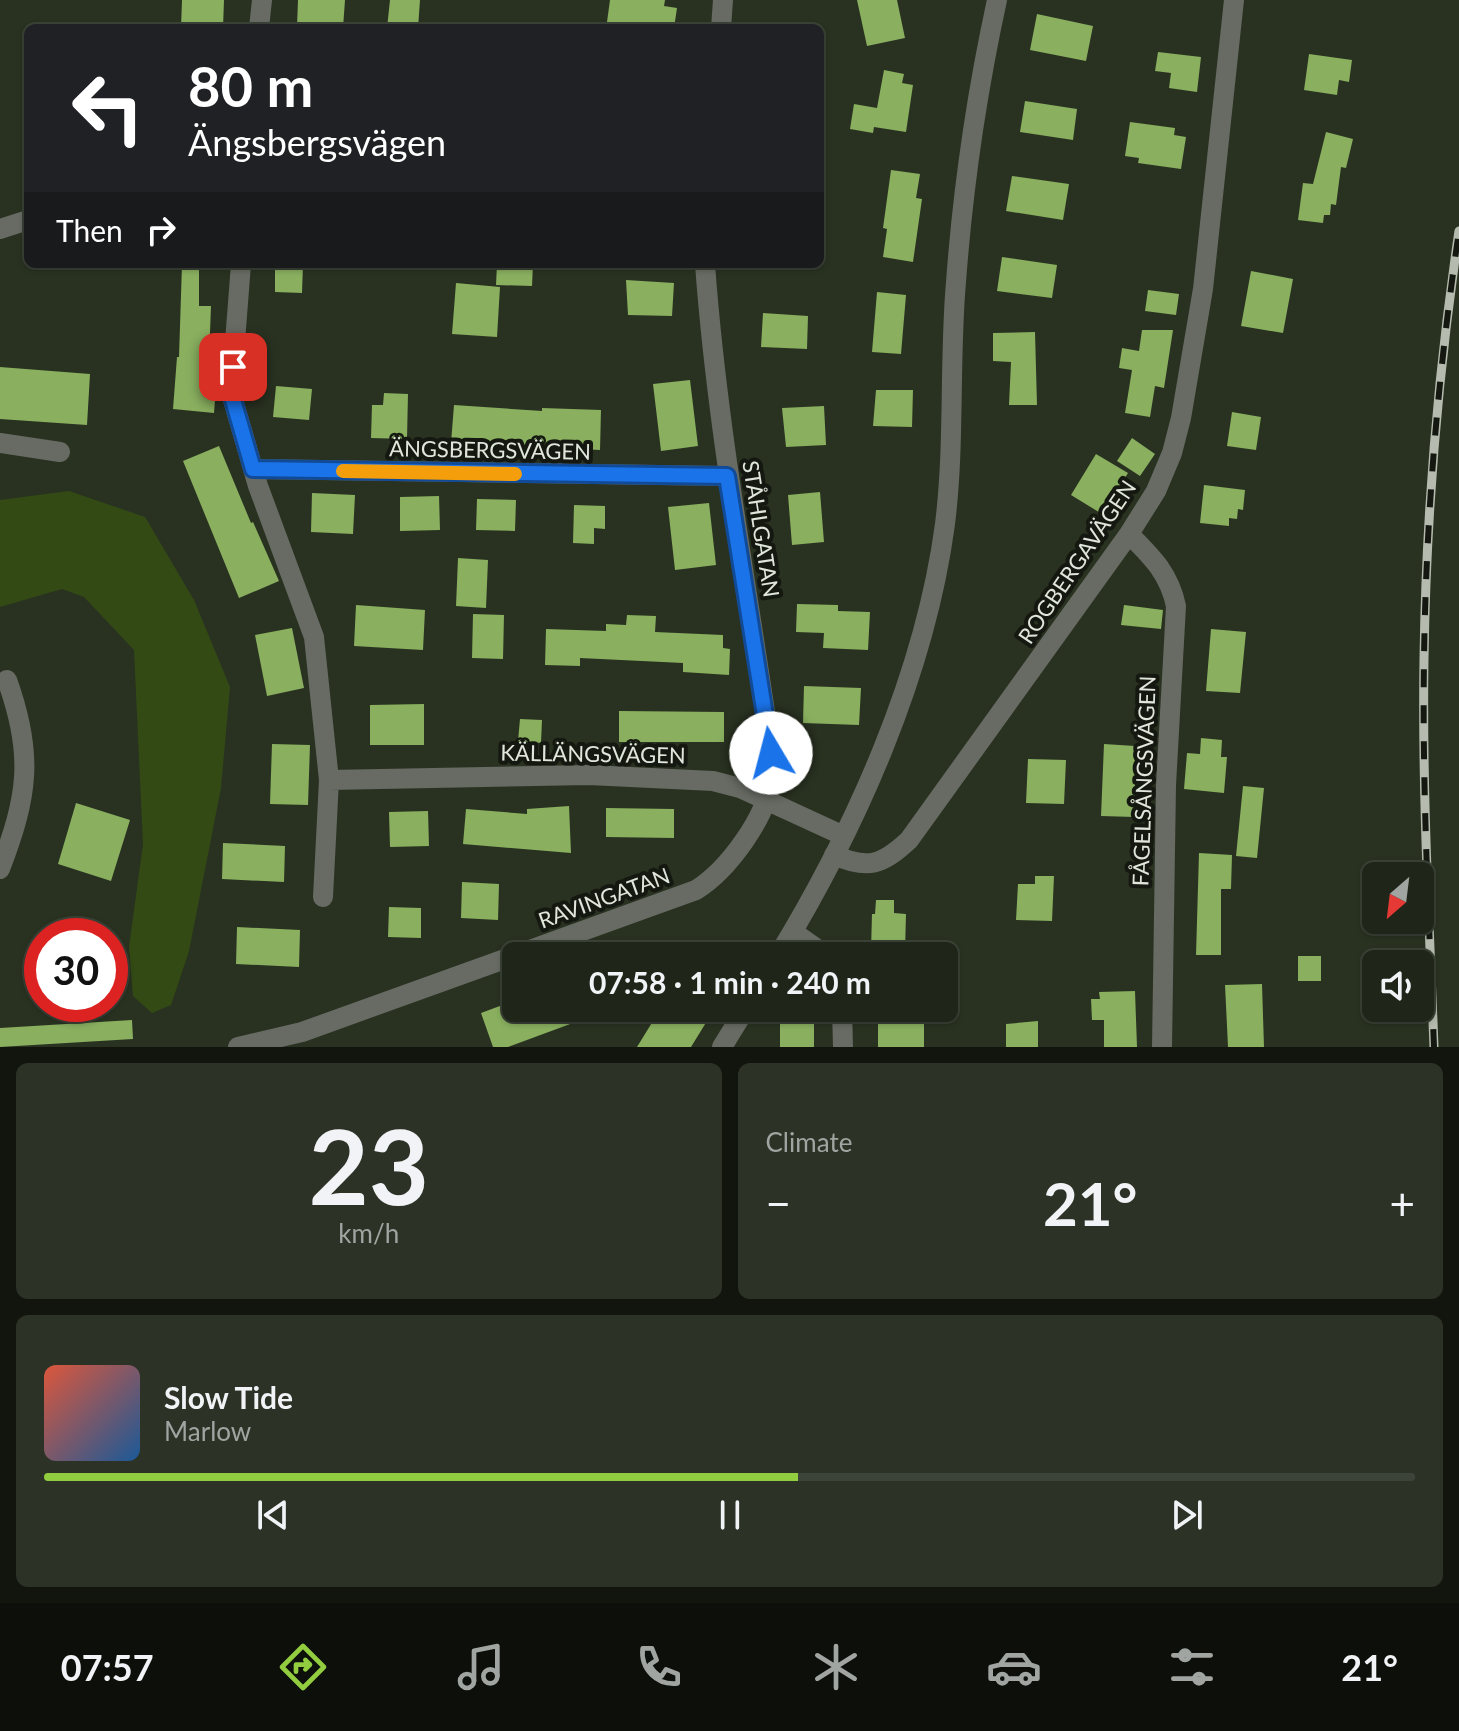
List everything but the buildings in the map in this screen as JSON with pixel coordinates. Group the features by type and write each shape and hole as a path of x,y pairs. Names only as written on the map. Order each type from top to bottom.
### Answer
{"street":[{"path":"259,24 262,0"},
{"path":"721,24 723,0"},
{"path":"787,942 844,836 894,719 933,585 945,524 950,459 956,282 976,115 997,0"},
{"name":"ROGBERGAVÄGEN","path":"834,855 856,864 875,863 892,856 909,840 1129,534 1156,491 1172,453 1181,418 1203,289 1234,0"},
{"path":"0,229 24,221"},
{"path":"241,268 231,393 253,469 314,637 329,780 323,897"},
{"name":"STÅHLGATAN","path":"705,268 711,351 727,476 771,753 771,780 766,800"},
{"path":"0,443 60,452"},
{"name":"ÄNGSBERGSVÄGEN","path":"253,469 727,476"},
{"name":"FÅGELSÅNGSVÄGEN","path":"1129,534 1154,559 1171,584 1176,606 1166,785 1162,1047"},
{"path":"0,869 14,830 26,777 19,712 7,680"},
{"name":"KÄLLÄNGSVÄGEN","path":"329,780 589,775 713,781 740,788 844,836"},
{"name":"RAVINGATAN","path":"238,1047 302,1032 696,890 729,861 766,800"},
{"path":"793,932 807,942"},
{"path":"722,1047 737,1022"},
{"path":"842,1022 843,1047"}],"green space":[{"path":"69,491 145,517 194,600 230,687 221,788 189,951 171,1005 152,1013 133,996 129,947 143,844 134,650 84,597 62,589 0,607 0,500"}],"railway":[{"path":"1434,1047 1425,805 1425,605 1434,445 1459,231"}],"slow traffic":[{"path":"343,471 515,474"}],"route":[{"path":"233,367 231,393 253,469 727,476 771,753"}]}
